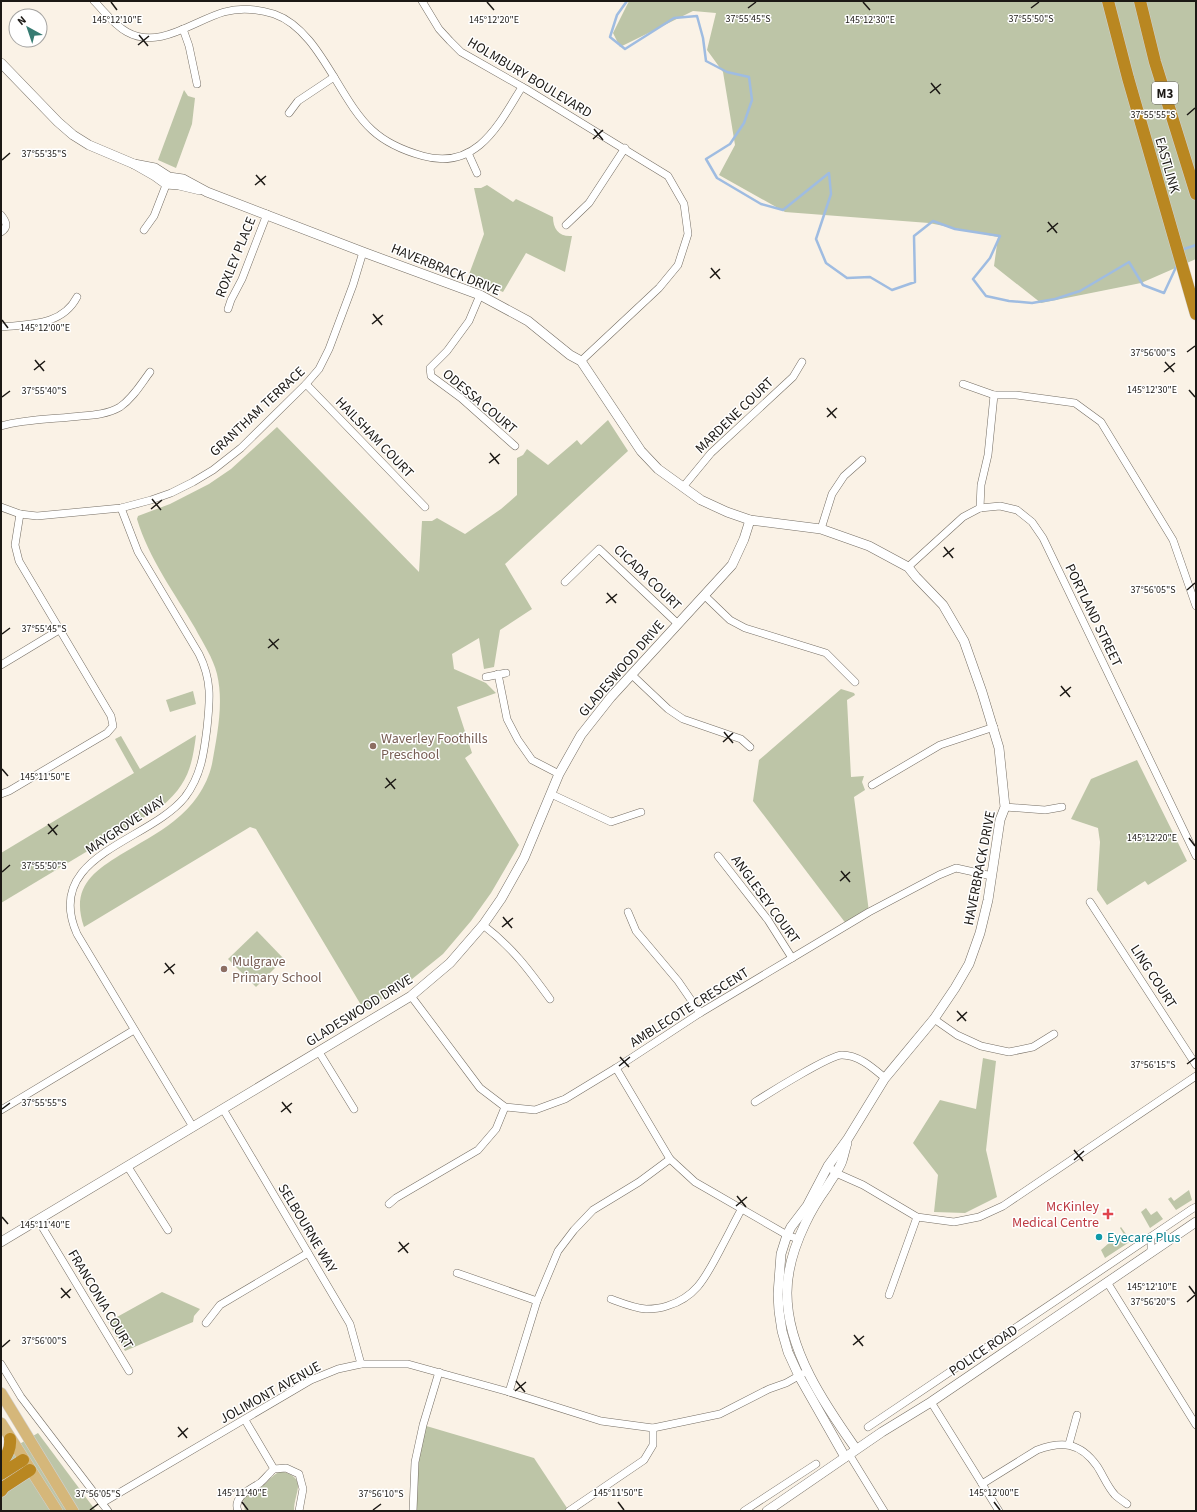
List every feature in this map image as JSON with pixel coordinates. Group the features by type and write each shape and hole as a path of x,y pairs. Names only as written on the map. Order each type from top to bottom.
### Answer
{"highway":[{"name":"EASTLINK","path":"1108,1 1162,198 1196,314"},
{"name":"EASTLINK","path":"1140,1 1156,62 1194,189"},
{"path":"1,1464 8,1455 10,1439"},
{"path":"1,1474 23,1460"},
{"path":"1,1491 4,1487 30,1470"}],"main road":[{"path":"1,1393 73,1511"},
{"path":"1,1423 56,1511"},
{"path":"23,1460 36,1451"},
{"path":"30,1470 43,1462"}],"street":[{"path":"94,1 122,28 139,37 161,37 215,15 234,10 250,9 275,14 290,22 303,33 364,122 373,132 389,142 420,155 436,158 451,158 468,153 492,134 522,87"},
{"name":"HOLMBURY BOULEVARD","path":"422,1 439,28 455,47 625,148 668,176 684,204 688,234 678,265 659,288 581,361"},
{"path":"182,29 189,46 197,84"},
{"name":"HAVERBRACK DRIVE","path":"1,63 58,122 73,135 97,149 134,164 154,168 167,181 183,179 207,192 480,295 528,321 570,355 581,361 641,451 658,469 683,488 701,500 727,512 750,520 821,529 869,546 908,567 943,605 964,641 994,727 999,748 1005,807 1000,820 988,900 980,933 969,964 955,988 934,1019 885,1078 847,1140 828,1166 811,1199 787,1235 781,1254 778,1294 779,1311 782,1331 788,1352 799,1376 850,1453"},
{"path":"289,112 301,99 334,77"},
{"path":"566,225 589,203 625,148"},
{"path":"468,153 478,174"},
{"path":"144,230 154,216 167,181"},
{"name":"ROXLEY PLACE","path":"228,309 242,279 266,214"},
{"path":"1,215 5,220 6,225 6,228 1,232"},
{"name":"GRANTHAM TERRACE","path":"1,507 29,516 48,516 124,508 171,493 213,470 241,448 306,384 319,369 325,358 364,252"},
{"name":"ODESSA COURT","path":"480,295 469,321 448,351 430,368 430,376 461,398 515,446"},
{"path":"1,327 40,323 53,320 65,312 77,297"},
{"name":"MARDENE COURT","path":"683,488 711,452 793,376 802,362"},
{"path":"1,426 15,423 98,414 113,410 125,403 131,397 150,372"},
{"name":"HAILSHAM COURT","path":"306,384 425,507"},
{"path":"963,384 994,395 1016,395 1075,403 1101,422 1174,540 1196,606"},
{"path":"980,508 980,485 988,455 994,395"},
{"path":"821,529 832,494 844,476 862,460"},
{"name":"PORTLAND STREET","path":"908,567 963,516 980,508 1000,506 1017,510 1032,522 1043,538 1196,856"},
{"name":"MAYGROVE WAY","path":"124,508 131,535 142,561 201,658 206,670 210,690 207,732 200,771 186,796 175,808 161,819 92,862 80,874 72,893 71,915 77,934 193,1128"},
{"path":"1,794 9,792 107,733 113,726 111,716 21,566 17,556 15,539 20,514"},
{"name":"GLADESWOOD DRIVE","path":"1,1242 411,996 450,963 483,925 514,877 524,858 559,774 581,735 611,697 732,565 744,539 750,520"},
{"name":"CICADA COURT","path":"565,582 599,549 678,624"},
{"path":"705,596 730,620 745,628 826,653 855,682"},
{"path":"1,665 59,630"},
{"path":"486,677 506,673"},
{"path":"498,674 507,719 518,740 532,760 559,774"},
{"path":"632,675 668,709 683,719 741,739 750,747"},
{"path":"872,785 940,745 994,727"},
{"path":"550,794 611,822 641,812"},
{"path":"1005,807 1045,810 1062,807"},
{"name":"ANGLESEY COURT","path":"718,856 768,920 792,958"},
{"name":"AMBLECOTE CRESCENT","path":"505,1107 535,1110 565,1099 792,958 869,912 939,875 956,868 992,876"},
{"name":"LING COURT","path":"1090,902 1196,1065"},
{"path":"628,912 636,931 678,981 700,1014"},
{"path":"483,925 501,939 522,961 550,999"},
{"path":"389,1204 396,1198 478,1150 496,1129 505,1107 480,1088 411,996"},
{"path":"934,1019 957,1035 981,1046 1008,1052 1033,1047 1054,1034"},
{"path":"1,1110 134,1030"},
{"path":"319,1052 354,1109"},
{"path":"755,1102 825,1062 841,1055 852,1056 864,1061 885,1078"},
{"path":"616,1068 670,1160 695,1182 741,1210 787,1235 798,1239"},
{"path":"828,1166 836,1172 863,1185 917,1217 954,1222 979,1217 1003,1206 1196,1076"},
{"name":"SELBOURNE WAY","path":"223,1109 350,1324 361,1364"},
{"name":"HAVERBRACK DRIVE","path":"847,1140 842,1162 820,1197 798,1239 788,1276 787,1294 790,1321 795,1343 808,1371 830,1410 850,1453"},
{"path":"509,1392 537,1301 558,1251 574,1230 593,1210 639,1182 670,1160"},
{"path":"128,1167 168,1230"},
{"path":"868,1427 1196,1207"},
{"path":"611,1299 630,1306 647,1309 676,1304 689,1297 708,1274 741,1210"},
{"path":"890,1295 917,1217"},
{"name":"FRANCONIA COURT","path":"38,1220 129,1371"},
{"name":"POLICE ROAD","path":"766,1511 850,1453 932,1402 1196,1222"},
{"path":"1151,1236 1151,1253"},
{"path":"206,1323 220,1305 308,1253"},
{"path":"457,1273 537,1301"},
{"path":"1107,1282 1196,1425"},
{"path":"966,1362 973,1373"},
{"path":"1,1364 21,1397 108,1511"},
{"name":"JOLIMONT AVENUE","path":"102,1503 311,1380 338,1369 361,1364 408,1364 509,1392 601,1421 653,1428 720,1414 808,1371"},
{"path":"413,1511 415,1462 423,1425 439,1372"},
{"path":"932,1402 999,1511"},
{"path":"1069,1444 1076,1415"},
{"path":"245,1420 274,1469"},
{"path":"569,1511 644,1460 653,1445 653,1428"},
{"path":"982,1484 1037,1450 1047,1446 1069,1444 1079,1449 1093,1462 1113,1492 1127,1504"},
{"path":"850,1453 884,1511"},
{"path":"744,1511 816,1464"},
{"path":"238,1511 237,1507 239,1498 261,1482 274,1469 286,1468 300,1474 303,1489 299,1511"},
{"path":"777,1489 784,1500"},
{"name":"POLICE ROAD","path":"773,1511 784,1500"}],"green space":[{"path":"629,1 1196,1 1196,259 1141,283 1041,303 994,266 998,237 929,223 785,212 719,175 735,145 723,72 707,50 716,13 693,11 620,47 613,33"},
{"path":"184,90 188,96 195,98 192,124 176,168 158,160"},
{"path":"487,185 513,202 516,199 553,217 554,225 560,234 572,236 565,272 526,253 503,292 468,277 484,234 474,188 481,188"},
{"path":"608,420 628,451 505,564 532,609 500,630 494,667 484,669 479,638 452,654 454,669 486,683 496,693 457,707 472,753 465,758 519,845 491,893 471,921 443,954 401,988 364,1010 256,829 250,827 84,927 80,902 82,892 86,884 100,868 168,826 193,803 203,788 210,772 218,731 220,696 217,674 213,662 195,628 155,562 142,534 137,519 138,516 170,504 209,484 231,469 277,427 419,572 422,521 432,521 437,518 465,534 501,509 517,495 517,458 523,455 527,449 548,465 577,440 581,445"},
{"path":"841,689 854,693 855,695 847,700 851,777 864,776 862,782 865,790 854,797 869,912 847,925 753,801 759,760"},
{"path":"193,691 196,704 170,712 166,700"},
{"path":"196,735 187,775 177,791 161,807 1,903 1,853 134,773 115,739 121,736 140,769"},
{"path":"1137,760 1187,861 1148,885 1145,881 1107,905 1097,890 1100,842 1098,828 1071,819 1091,779"},
{"path":"257,931 284,959 256,987 228,959"},
{"path":"983,1058 996,1061 986,1150 997,1197 965,1213 934,1212 938,1175 913,1143 940,1100 976,1109"},
{"path":"1189,1190 1192,1200 1176,1210 1168,1199 1171,1197 1174,1201"},
{"path":"1146,1208 1151,1215 1157,1211 1163,1219 1150,1228 1141,1212"},
{"path":"1121,1227 1131,1241 1105,1258 1101,1250 1109,1243 1115,1240 1117,1242 1125,1236 1120,1228"},
{"path":"162,1292 200,1309 194,1316 193,1322 125,1351 108,1322"},
{"path":"423,1425 534,1458 569,1511 413,1511 415,1462"},
{"path":"38,1433 96,1511 1,1511 1,1455"},
{"path":"281,1471 290,1474 297,1482 298,1486 294,1511 245,1511 243,1500"}],"waterway":[{"path":"627,1 617,15 610,37 625,49 674,18 697,16 703,38 706,61 727,72 749,77 752,100 744,123 730,144 706,159 717,178 761,204 783,210 829,173 831,194 816,239 826,263 847,278 870,277 892,290 915,282 914,236 933,221 955,229 1000,236 990,258 973,279 986,296 1009,301 1032,303 1055,299 1080,291 1129,262 1143,285 1164,293 1177,265"},
{"path":"1183,252 1184,249 1196,245"}],"place":[{"name":"Waverley Foothills Preschool","path":"373,746"},
{"name":"Mulgrave Primary School","path":"224,969"},
{"name":"McKinley Medical Centre","path":"1108,1214"},
{"name":"Eyecare Plus","path":"1099,1237"}]}
